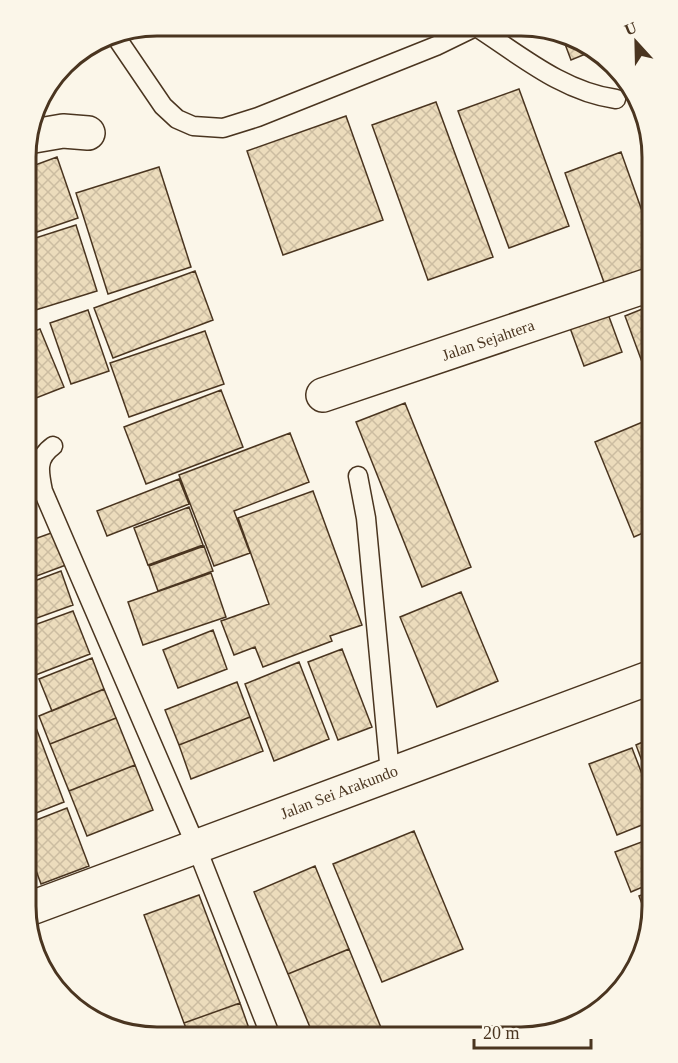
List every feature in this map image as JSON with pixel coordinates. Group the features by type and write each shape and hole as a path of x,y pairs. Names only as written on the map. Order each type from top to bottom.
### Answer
{"street":[{"path":"38,135 63,131 87,133"},
{"name":"Jalan Sejahtera","path":"323,395 642,287"},
{"name":"Jalan Sei Arakundo","path":"36,906 642,681"}],"lane":[{"path":"119,42 163,106 177,119 193,126 223,128 258,117 436,46 455,36"},
{"path":"491,36 552,75 592,96 616,99"},
{"path":"53,447 43,454 39,467 43,490 196,846 267,1027"},
{"path":"358,476 366,518 390,773"}],"building":[{"path":"565,44 585,54 571,60"},
{"path":"519,89 569,226 509,248 458,111"},
{"path":"436,102 493,257 428,280 372,125"},
{"path":"346,116 383,220 283,255 247,151"},
{"path":"621,152 642,211 642,275 606,288 565,173"},
{"path":"57,157 78,218 37,232 36,165"},
{"path":"159,167 191,267 108,294 76,193"},
{"path":"76,225 97,291 36,310 36,238"},
{"path":"195,271 213,320 113,358 94,308"},
{"path":"642,309 642,362 625,316"},
{"path":"88,310 109,371 71,384 50,323"},
{"path":"608,314 622,352 584,366 570,328"},
{"path":"40,329 64,387 36,398 36,330"},
{"path":"205,331 224,384 129,417 110,363"},
{"path":"221,390 243,447 146,484 124,427"},
{"path":"405,403 471,567 422,587 356,422"},
{"path":"642,422 642,533 634,537 595,442"},
{"path":"290,433 309,482 234,511 250,553 214,566 179,475"},
{"path":"179,479 189,504 107,536 97,511"},
{"path":"313,491 362,625 330,636 332,641 263,667 255,647 234,655 221,621 269,604 238,518"},
{"path":"189,507 203,545 148,565 134,528"},
{"path":"54,532 66,565 36,576 36,538"},
{"path":"204,546 213,571 158,591 149,566"},
{"path":"61,571 73,605 36,618 36,580"},
{"path":"211,573 226,617 143,645 128,602"},
{"path":"461,592 498,681 437,707 400,617"},
{"path":"73,611 90,654 36,675 36,624"},
{"path":"213,630 227,669 178,688 163,650"},
{"path":"342,649 372,727 338,740 308,662"},
{"path":"92,658 104,689 52,711 39,679"},
{"path":"299,662 329,739 274,761 245,684"},
{"path":"237,682 250,717 179,745 165,710"},
{"path":"104,689 116,718 50,744 39,716"},
{"path":"250,717 263,751 191,779 179,745"},
{"path":"116,718 135,765 69,791 50,744"},
{"path":"36,728 64,802 36,813"},
{"path":"642,742 642,761 636,745"},
{"path":"632,748 642,774 642,825 617,835 589,764"},
{"path":"135,765 153,810 87,836 69,791"},
{"path":"67,808 89,866 41,884 36,870 36,820"},
{"path":"414,831 463,949 382,982 333,864"},
{"path":"642,842 642,887 631,892 615,852"},
{"path":"315,866 349,949 288,974 254,892"},
{"path":"199,895 240,1003 184,1023 144,915"},
{"path":"349,949 381,1027 310,1027 288,974"},
{"path":"240,1003 248,1027 186,1027 184,1023"}]}
